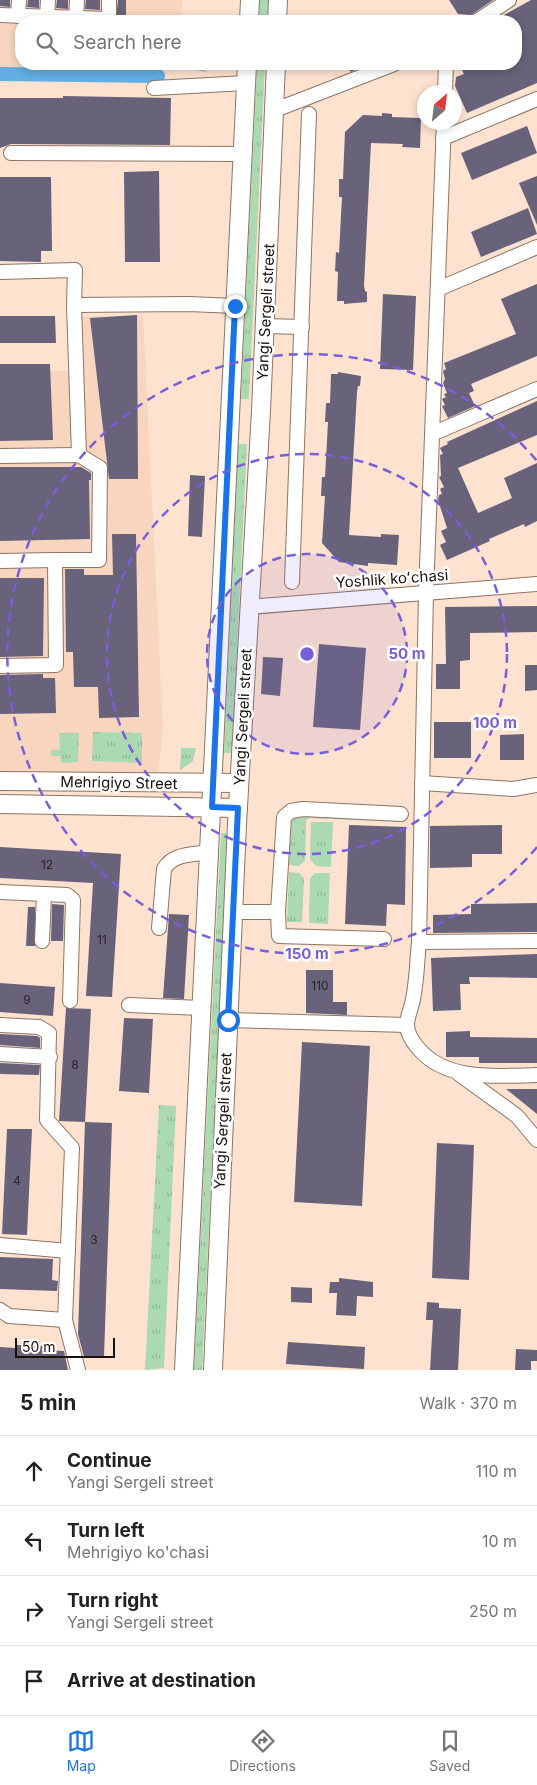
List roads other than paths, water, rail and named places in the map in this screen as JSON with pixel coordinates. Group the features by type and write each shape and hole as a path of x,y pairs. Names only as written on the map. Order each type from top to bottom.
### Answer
{"main road":[{"path":"249,15 250,0"},
{"path":"277,15 278,0"},
{"name":"Yangi Sergeli street","path":"184,1370 246,70"},
{"name":"Yangi Sergeli street","path":"213,1370 239,783 262,411 276,70"},
{"path":"231,408 245,420 254,418 262,411"},
{"name":"Mehrigiyo Street","path":"0,781 239,783"},
{"name":"Mehrigiyo Street","path":"0,804 238,808"}],"street":[{"path":"18,15 19,0"},
{"path":"47,15 48,0"},
{"path":"76,15 77,0"},
{"path":"108,15 109,0"},
{"path":"486,15 509,0"},
{"path":"0,16 15,16"},
{"path":"275,110 378,70"},
{"path":"445,85 446,70"},
{"path":"154,88 246,83"},
{"path":"443,138 537,99"},
{"path":"292,582 309,114"},
{"path":"444,130 426,593 419,942 414,998 407,1025 411,1040 421,1052 434,1062 457,1072 516,1116 537,1140"},
{"path":"11,153 242,154"},
{"path":"438,289 537,247"},
{"path":"0,272 75,270 74,305 79,455"},
{"path":"74,305 189,304 235,306"},
{"path":"265,326 302,327"},
{"path":"432,434 537,389"},
{"path":"0,456 79,455 100,468 99,560 0,561"},
{"path":"0,666 56,665 54,560"},
{"name":"Yoshlik koʻchasi","path":"249,607 537,584"},
{"path":"422,783 513,789 537,785"},
{"path":"384,938 279,936 278,912 284,817 291,811 302,809 401,814"},
{"path":"159,928 164,868 172,858 209,852"},
{"path":"0,892 67,896 73,900 70,1001"},
{"path":"42,941 44,894"},
{"path":"233,912 278,912"},
{"path":"419,942 537,941"},
{"path":"129,1004 202,1008"},
{"path":"228,1020 407,1025"},
{"path":"0,1025 45,1028 51,1039 47,1120 72,1148 65,1320 78,1370"},
{"path":"0,1054 50,1056"},
{"path":"457,1072 485,1076 537,1075"},
{"path":"0,1245 68,1251"},
{"path":"0,1310 8,1316 65,1320"}],"waterway":[{"path":"0,74 158,76"}]}
